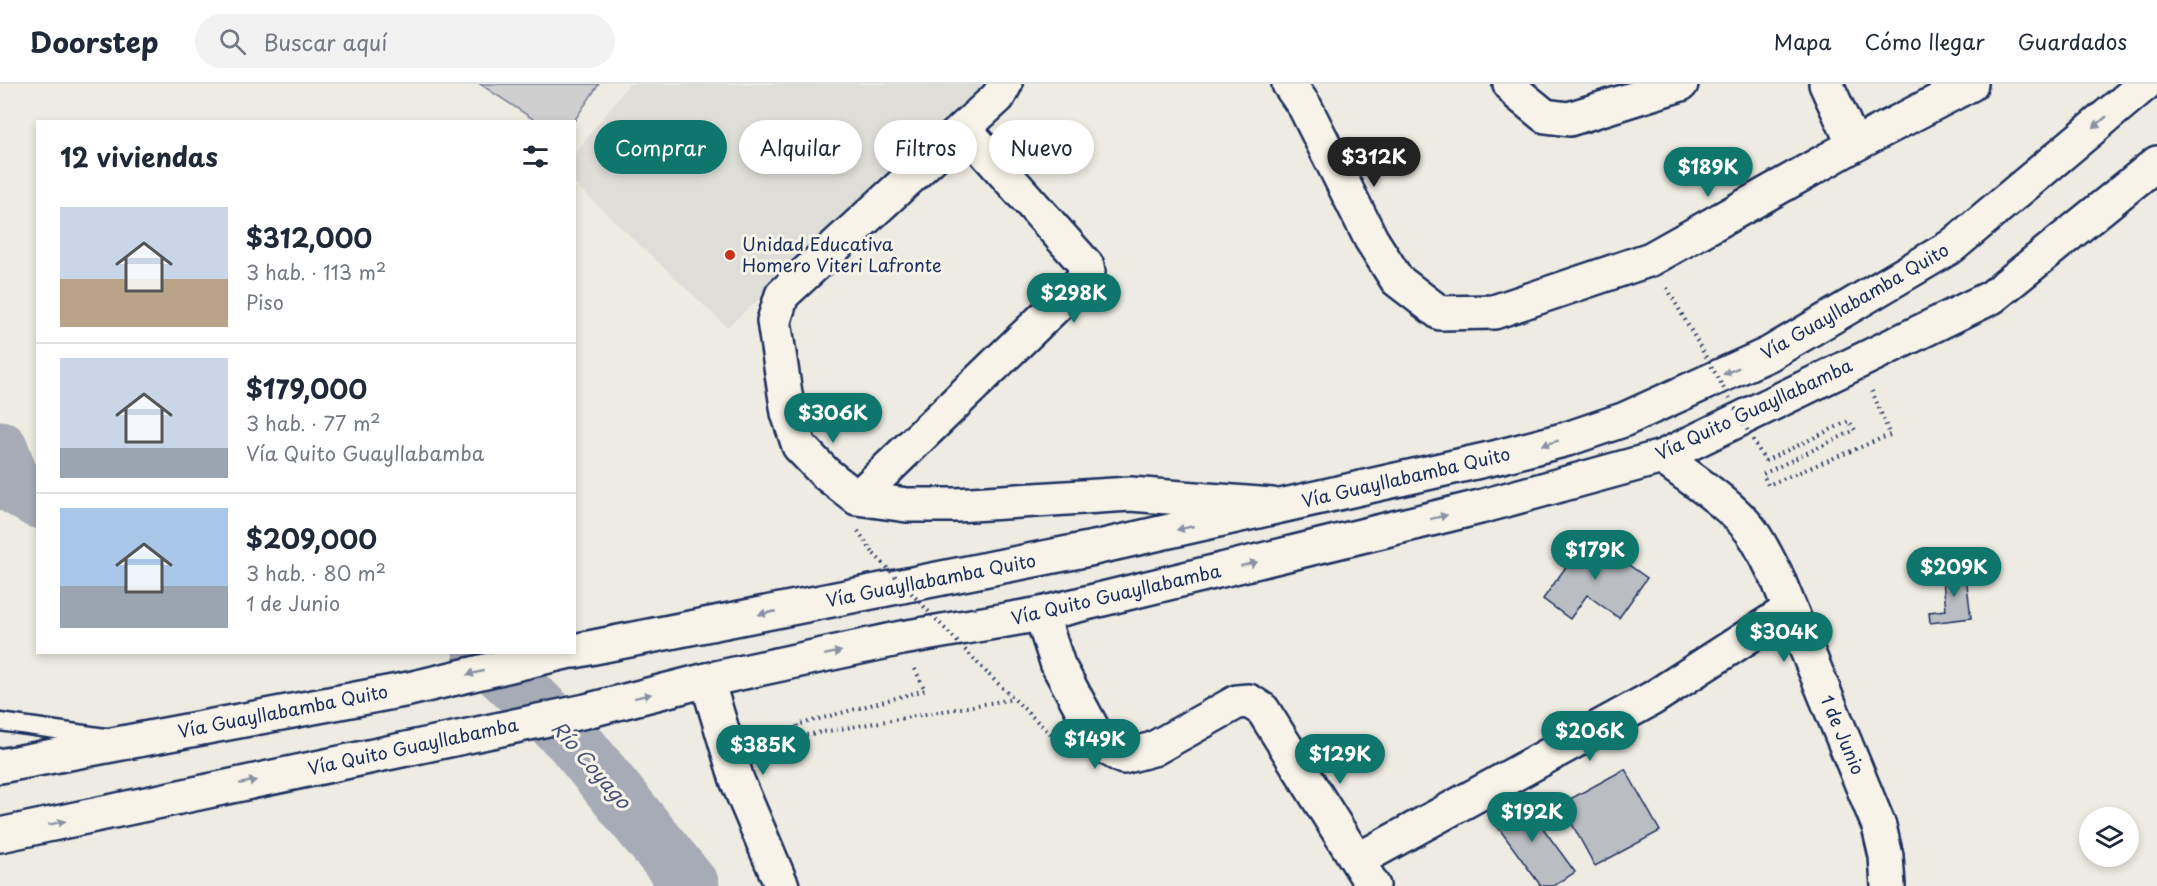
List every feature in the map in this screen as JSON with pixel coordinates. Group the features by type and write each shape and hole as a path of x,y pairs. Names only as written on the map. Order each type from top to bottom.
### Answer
{"main road":[{"path":"973,120 998,97 1005,84"},
{"path":"1289,84 1305,107 1371,239 1397,280 1440,313 1494,312 1651,259 1854,145 1971,84"},
{"path":"1510,84 1518,94 1545,116 1569,119 1681,84"},
{"name":"Vía Guayllabamba Quito","path":"576,651 1094,548 1498,457 1567,439 1623,420 1769,354 1952,246 2145,84"},
{"path":"1833,87 1854,145"},
{"path":"857,498 1088,273 1087,266 977,143"},
{"name":"Vía Quito Guayllabamba","path":"0,835 586,711 707,680 902,638 1041,614 1480,507 1662,457 1992,297 2157,164"},
{"path":"914,174 782,295 774,321 788,413 799,446 825,473 857,498 907,505 956,505 1130,494 1283,506"},
{"name":"1 de Junio","path":"1662,457 1736,514 1751,531 1777,577 1879,826 1886,856 1888,886"},
{"path":"1041,614 1058,665 1096,736 1107,748 1123,757 1162,745 1237,702 1249,701 1263,710 1365,873 1653,698 1790,610"},
{"name":"Vía Guayllabamba Quito","path":"0,766 409,689 560,654"},
{"path":"707,680 737,780 782,886"}],"lane":[{"path":"0,722 133,741"}],"path":[{"path":"1667,288 1765,461 1849,421 1855,430 1763,474 1768,485 1890,435 1859,360"},
{"path":"874,554 989,675 1071,754"},
{"path":"902,638 925,690 797,725 800,736 1013,699"}],"shaded area":[{"path":"480,84 599,84 575,120 534,120"},
{"name":"Unidad Educativa Homero Viteri Lafronte","path":"629,84 997,84 995,94 965,120 874,120 874,174 903,174 727,327 576,185 576,152 594,129 594,174 727,174 727,120 601,120"}],"building":[{"path":"1588,536 1647,578 1619,618 1587,595 1570,619 1543,599"},
{"path":"1965,568 1971,618 1930,623 1929,612 1946,610 1942,571"},
{"path":"1625,769 1660,831 1595,866 1561,804"},
{"path":"1518,794 1575,872 1554,886 1541,886 1489,815"}],"waterway":[{"name":"Río Coyago","path":"0,449 13,485 36,499"},
{"name":"Río Coyago","path":"483,654 573,740 691,886"}],"place":[{"name":"Unidad Educativa Homero Viteri Lafronte","path":"730,255"}]}
